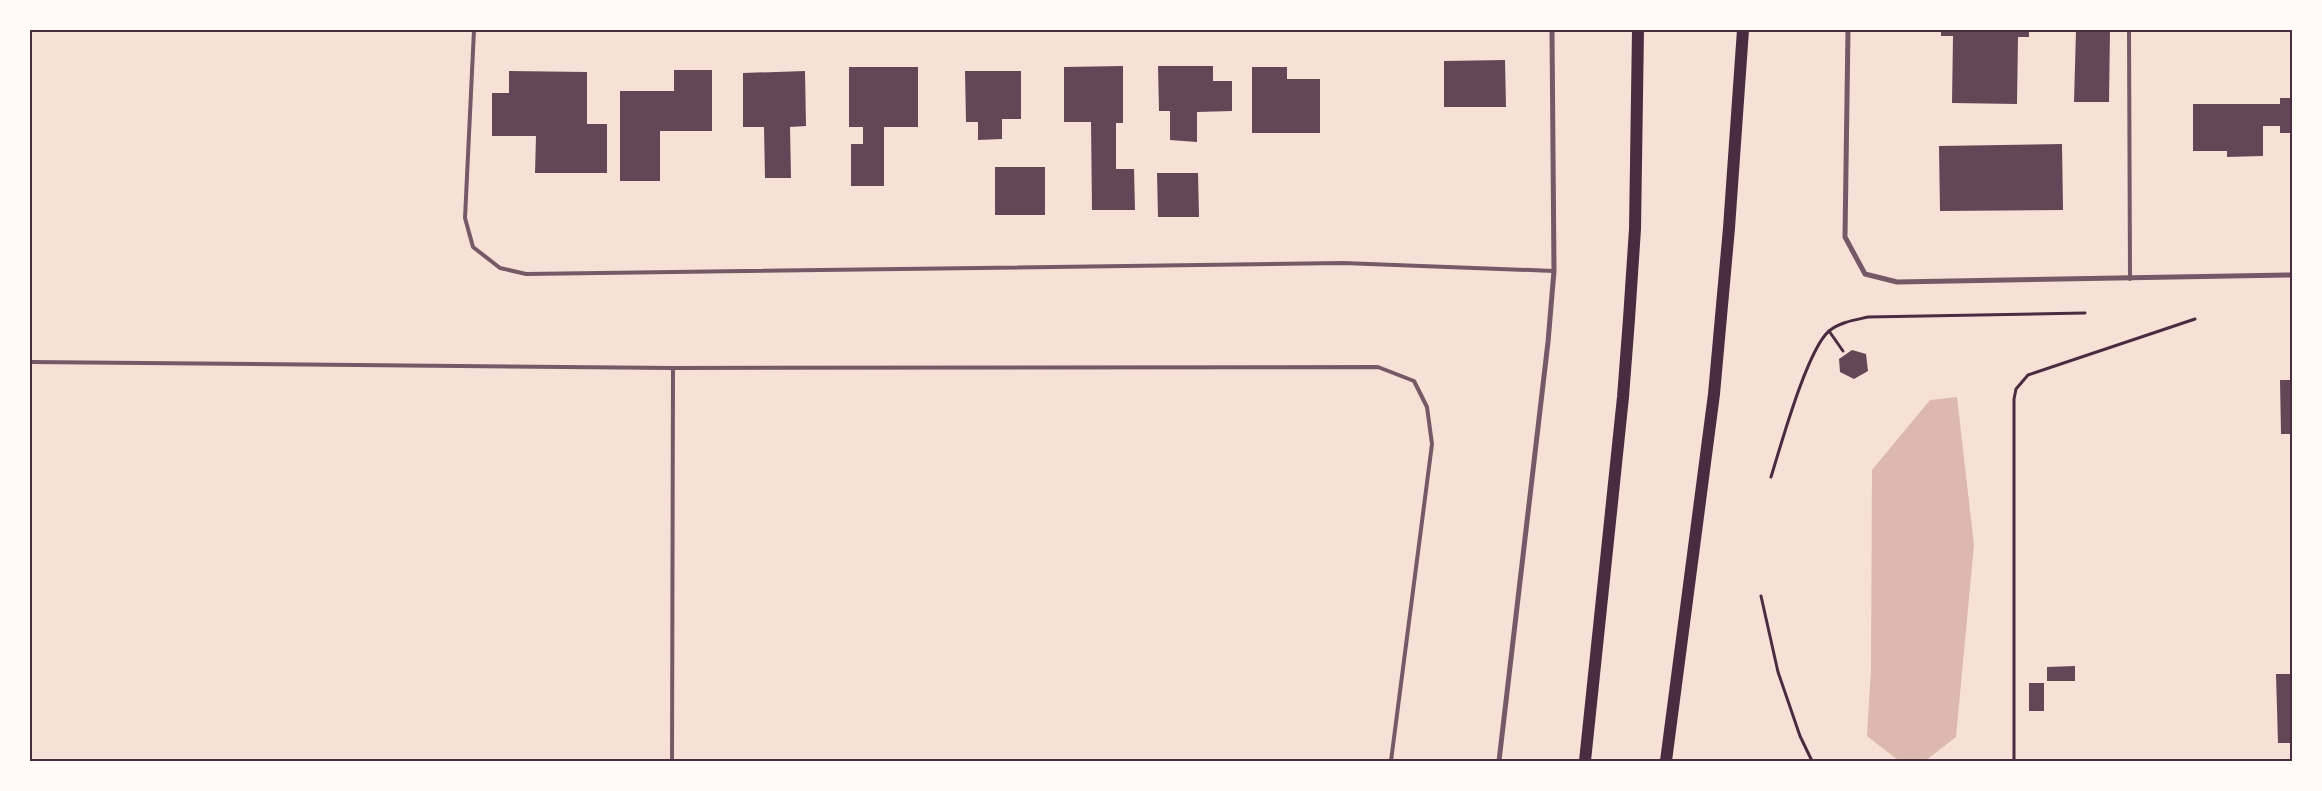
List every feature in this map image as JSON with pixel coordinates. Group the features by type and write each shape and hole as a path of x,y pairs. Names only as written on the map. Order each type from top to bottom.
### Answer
{"main road":[{"path":"1585,761 1623,397 1629,318 1635,229 1638,30"},
{"path":"1666,761 1714,394 1729,228 1743,30"}],"street":[{"path":"1499,761 1548,342 1554,271 1552,30"},
{"path":"1848,30 1845,236 1866,274 1897,282 2292,276"}],"lane":[{"path":"474,30 465,218 473,247 500,268 526,274 1343,263 1554,271"},
{"path":"2128,30 2130,278"},
{"path":"30,362 673,368 1378,367 1414,381 1427,407 1432,444 1392,761"},
{"path":"672,761 673,368"}],"path":[{"path":"1771,477 1808,367 1817,348 1829,332 1846,322 1868,317 2085,313"},
{"path":"2014,761 2014,419 2016,389 2028,375 2195,318"},
{"path":"1829,332 1844,352"},
{"path":"1762,596 1778,672 1800,736 1812,761"}],"shaded area":[{"path":"1957,397 1974,545 1956,737 1925,761 1899,761 1867,736 1871,670 1872,470 1930,400"}],"building":[{"path":"1941,30 2029,30 2029,37 2018,37 2017,104 1952,103 1953,36 1941,36"},
{"path":"2076,30 2110,30 2109,102 2074,102"},
{"path":"1505,60 1506,107 1444,107 1444,61"},
{"path":"1123,66 1123,123 1116,123 1116,169 1134,169 1135,210 1092,210 1091,122 1064,122 1064,67"},
{"path":"1158,66 1213,66 1213,81 1232,81 1232,111 1197,112 1197,142 1170,140 1170,111 1159,111"},
{"path":"849,67 918,67 918,127 884,127 884,186 851,186 851,144 863,144 863,127 849,127"},
{"path":"1252,67 1287,67 1287,79 1320,79 1320,133 1252,133"},
{"path":"674,70 712,70 712,131 660,131 660,181 620,181 620,91 674,91"},
{"path":"509,71 587,72 587,124 607,124 607,173 535,173 536,136 492,136 492,93 509,93"},
{"path":"805,71 806,126 790,127 791,178 765,178 764,127 743,127 743,73"},
{"path":"965,71 1021,71 1021,119 1002,119 1002,139 978,140 978,122 966,122"},
{"path":"2280,98 2292,98 2292,133 2280,133 2280,126 2263,126 2263,156 2227,157 2227,151 2193,151 2193,104 2280,104"},
{"path":"2062,144 2063,210 1940,211 1939,146"},
{"path":"995,167 1045,167 1045,215 995,215"},
{"path":"1157,173 1198,173 1199,217 1158,217"},
{"path":"1852,350 1866,354 1868,371 1854,379 1840,372 1839,359"},
{"path":"2280,380 2292,380 2292,434 2281,434"},
{"path":"2075,666 2075,681 2047,681 2047,667"},
{"path":"2276,674 2292,674 2292,743 2278,743"},
{"path":"2029,683 2044,683 2044,711 2029,711"}]}
